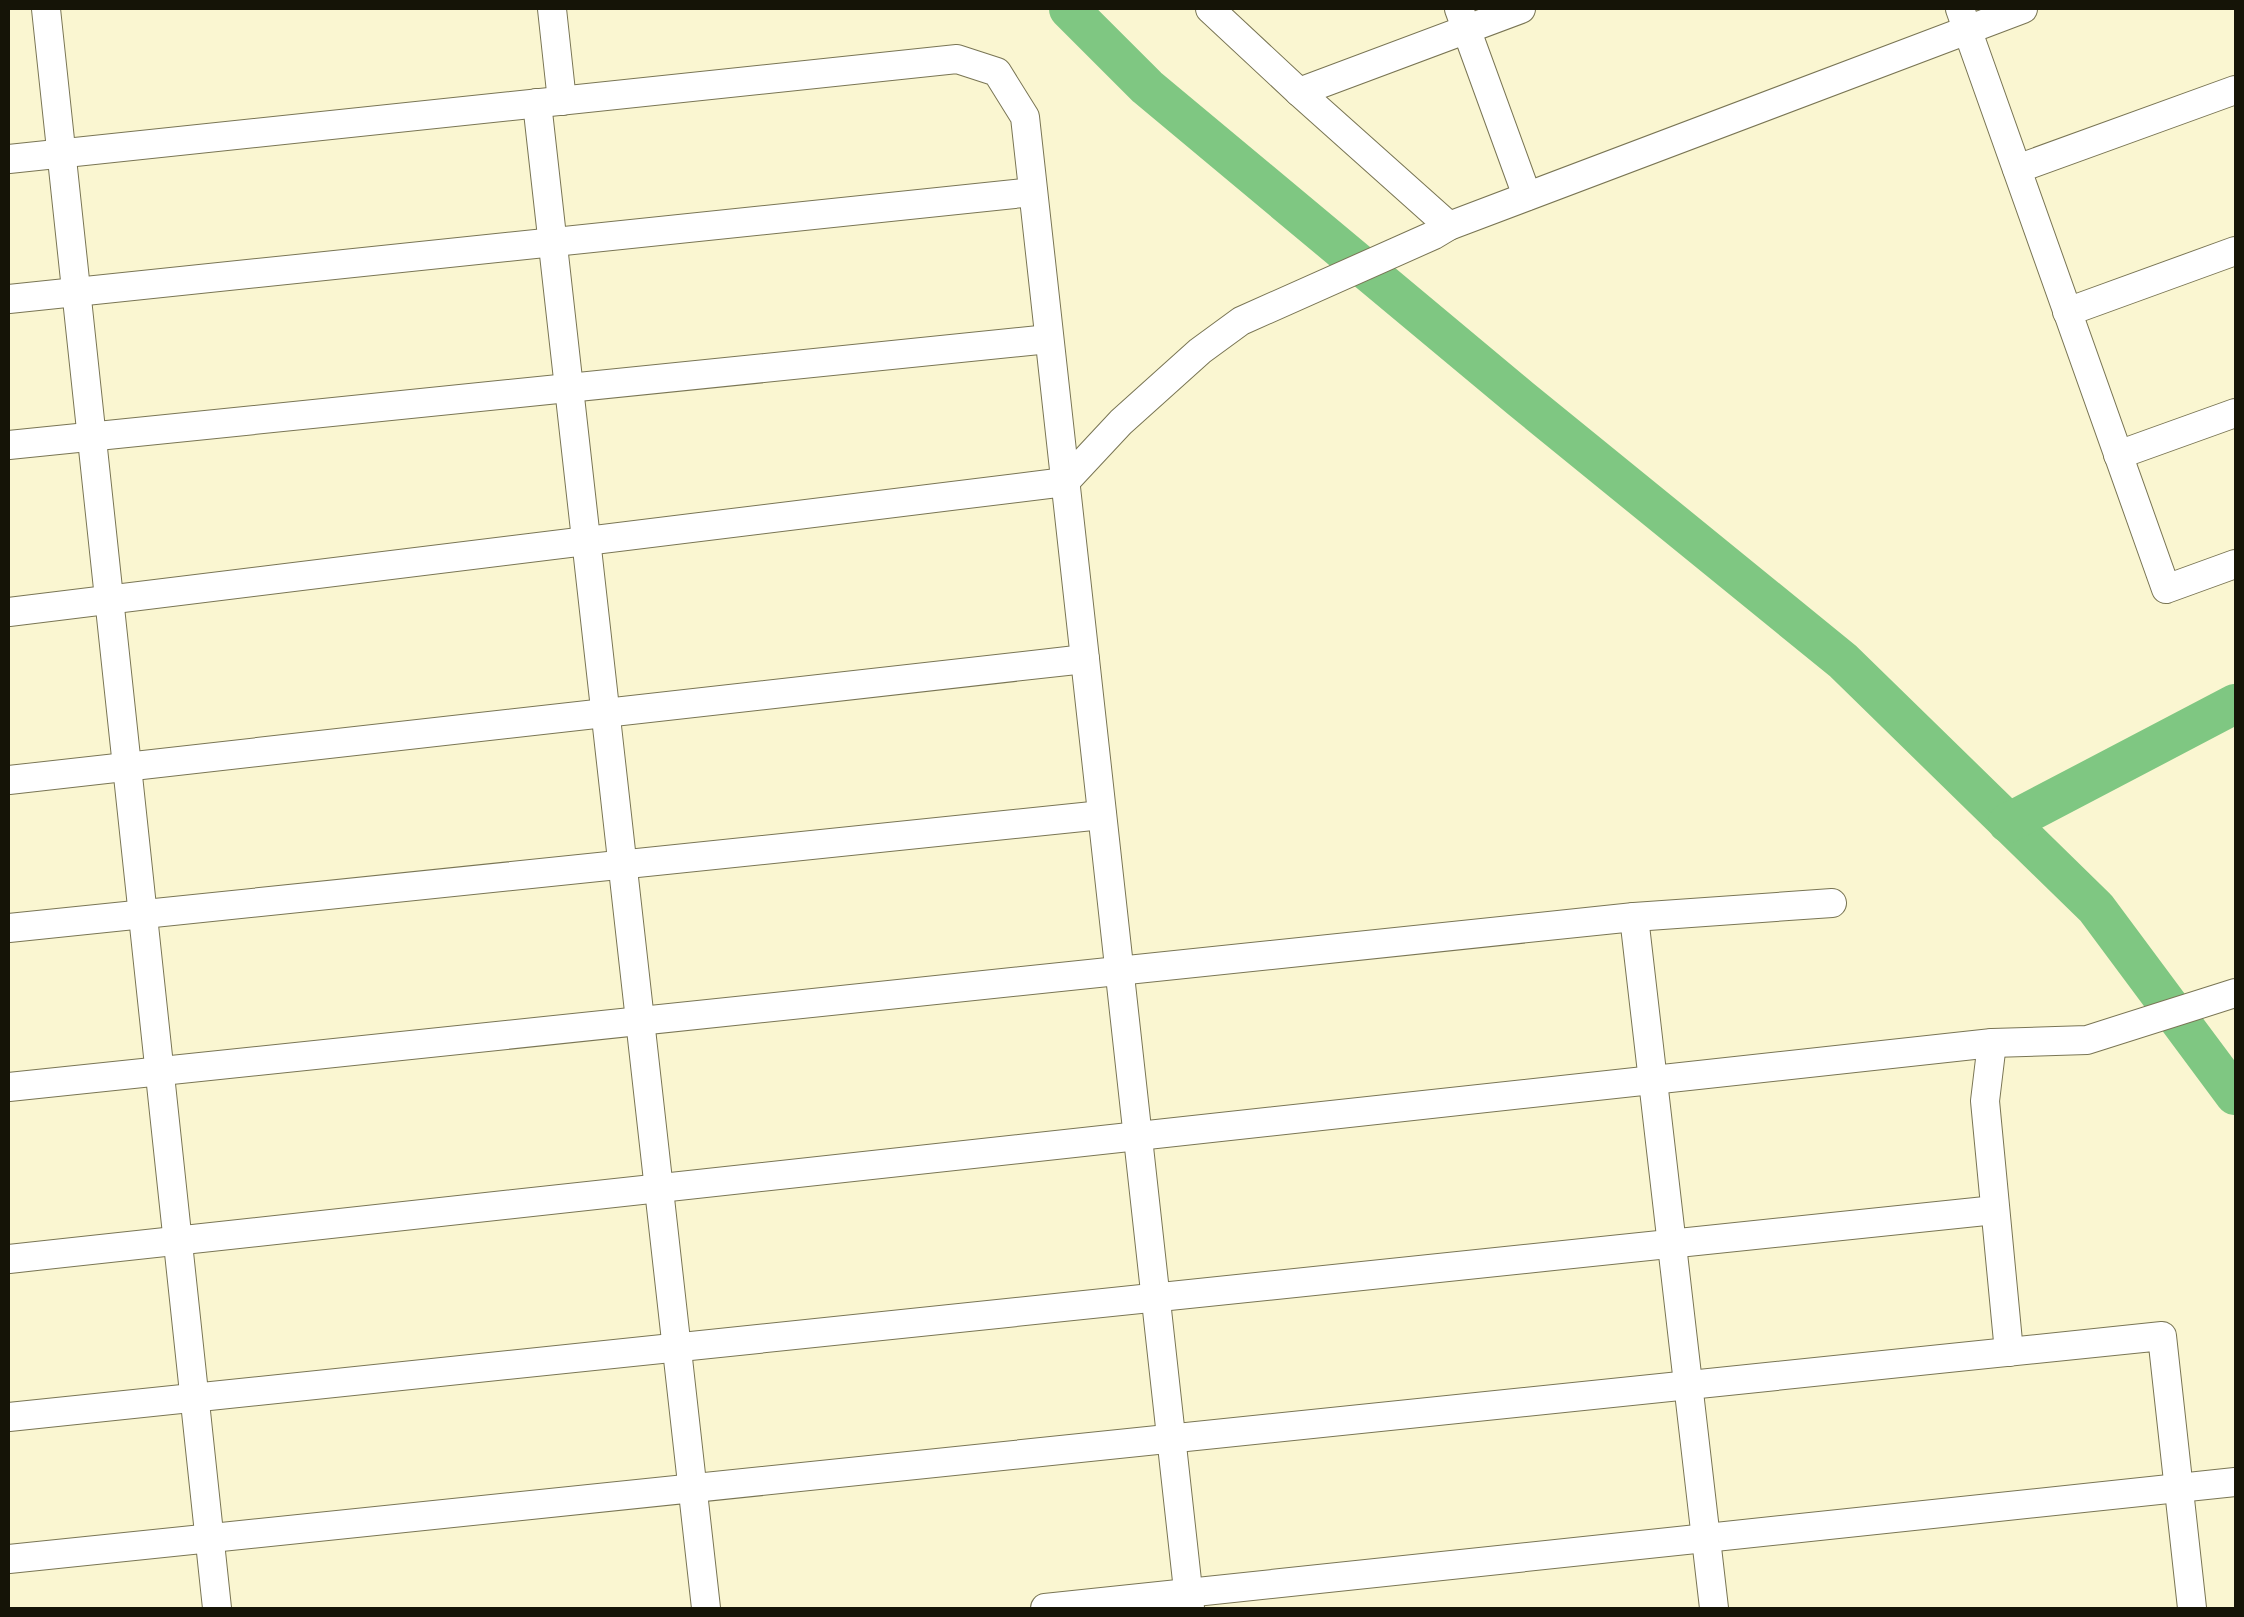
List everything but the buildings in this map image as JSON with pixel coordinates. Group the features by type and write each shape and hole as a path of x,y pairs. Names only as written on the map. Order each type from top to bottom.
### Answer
{"street":[{"path":"46,9 217,1608"},
{"path":"552,9 550,102 553,242 706,1608"},
{"path":"1210,9 1442,230"},
{"path":"1299,92 1463,19 1521,9"},
{"path":"9,612 1065,482 1121,422 1200,351 1242,321 1442,230 1964,19 2023,9"},
{"path":"1463,19 1527,196"},
{"path":"1964,19 2166,589 2235,564"},
{"path":"9,159 957,60 997,72 1025,117 1189,1601"},
{"path":"2017,169 2235,90"},
{"path":"9,299 1033,192"},
{"path":"2067,312 2235,252"},
{"path":"9,445 1049,338"},
{"path":"2118,455 2235,413"},
{"path":"9,780 1085,659"},
{"path":"9,928 1102,815"},
{"path":"9,1087 1634,917 1832,903"},
{"path":"1634,917 1714,1608"},
{"path":"9,1259 1992,1043 2087,1040 2235,994"},
{"path":"1992,1043 1985,1102 2009,1352"},
{"path":"9,1418 1996,1210"},
{"path":"9,1559 2162,1336 2192,1608"},
{"path":"1045,1608 1189,1601 1706,1538 2235,1482"}],"waterway":[{"path":"1069,9 1147,87 1521,399 1843,661 2096,908 2235,1095"},
{"path":"2008,823 2235,704"}]}
